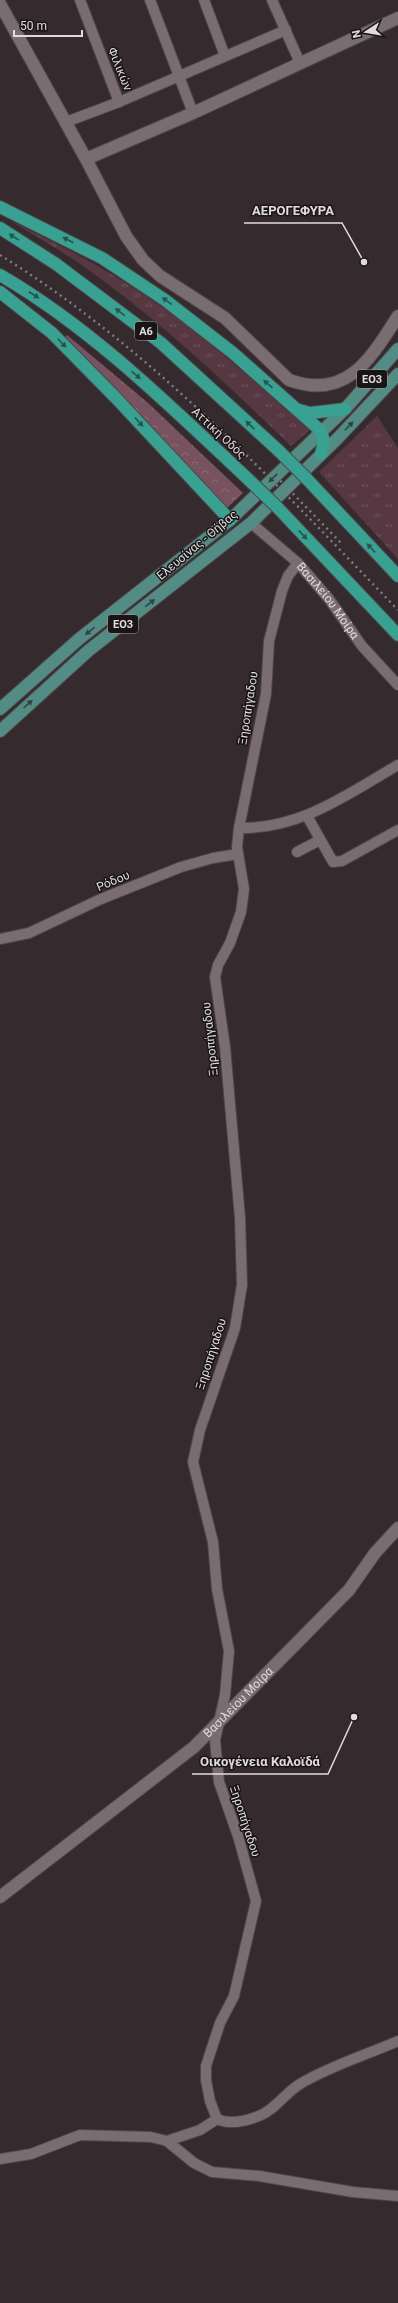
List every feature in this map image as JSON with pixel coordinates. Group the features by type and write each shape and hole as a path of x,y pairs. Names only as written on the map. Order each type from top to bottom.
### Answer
{"highway":[{"path":"0,206 102,258 195,322 321,431 324,441 322,454"},
{"name":"Α6","path":"0,228 56,264 161,342 279,451 398,576"},
{"name":"Αττική Οδός","path":"0,275 35,296 137,376 277,507 398,635"},
{"path":"0,292 52,333 115,397 230,520"},
{"path":"297,409 310,413 345,409"}],"main road":[{"name":"Ελευσίνας - Θήβας","path":"0,709 79,639 230,520 345,409 398,349"},
{"name":"Ελευσίνας - Θήβας","path":"0,731 88,651 251,523 322,454 398,374"},
{"path":"230,520 251,523"}],"street":[{"name":"Φιλικών","path":"80,0 119,102"},
{"path":"150,0 193,113"},
{"path":"204,0 225,56"},
{"path":"272,0 300,64"},
{"path":"0,4 66,122 126,236 144,260 160,276 225,318 290,380 302,385 317,386 333,384 348,378 360,369 377,348 398,316"},
{"path":"86,159 193,113 398,18"},
{"path":"66,122 119,102 286,30"},
{"name":"Βασιλείου Μοίρα","path":"251,523 298,564 329,599 362,646 398,685"},
{"name":"Ξηροπήγαδου","path":"217,2120 210,2101 206,2080 206,2066 220,2023 234,1996 256,1901 238,1836 219,1782 215,1740 225,1695 229,1651 218,1594 216,1562 210,1529 193,1462 200,1430 235,1328 242,1285 240,1218 233,1134 216,977 218,965 232,937 241,912 244,889 238,854 239,828 266,694 269,641 282,591 288,576 298,564"},
{"path":"239,828 257,828 283,824 306,816 358,789 398,765"},
{"path":"306,816 328,857 333,862 337,863 398,830"},
{"path":"297,852 320,840"},
{"name":"Ρόδου","path":"0,939 29,933 101,899 181,867 213,858 238,854"},
{"name":"Βασιλείου Μοίρα","path":"0,1897 194,1747 349,1590 367,1563 398,1528"},
{"path":"167,2141 200,2130 217,2120 233,2122 259,2116 269,2110 292,2089 312,2078 398,2041"},
{"path":"0,2159 32,2154 80,2135 151,2137 167,2141 190,2160 212,2172 259,2176 352,2192 398,2196"}],"green space":[{"path":"11,221 90,262 147,296 221,352 310,430 291,446 214,373 133,303 76,261"},
{"path":"67,335 147,402 243,493 227,508 144,419 64,338"},
{"path":"377,416 398,448 398,559 319,472"}],"railway":[{"path":"0,255 56,292 160,375 258,466 398,610"},
{"path":"272,472 343,545"}],"place":[{"name":"ΑΕΡΟΓΕΦΥΡΑ","path":"364,262"},
{"name":"Οικογένεια Καλοϊδά","path":"354,1717"}]}
